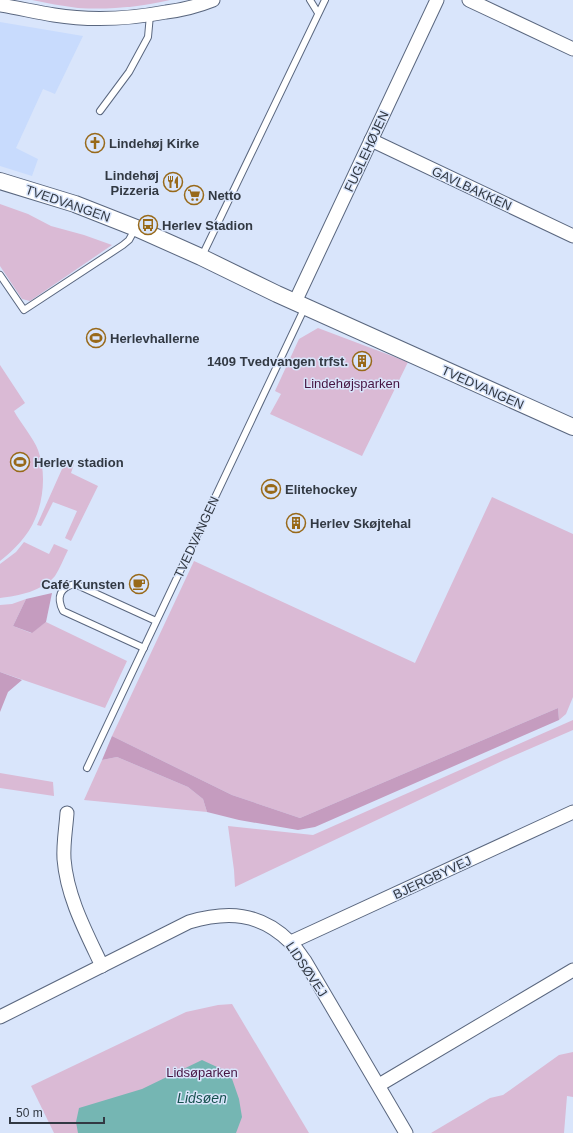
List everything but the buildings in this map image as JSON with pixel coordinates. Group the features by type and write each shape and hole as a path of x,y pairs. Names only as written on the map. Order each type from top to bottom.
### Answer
{"street":[{"path":"0,5 55,15 117,19 150,16 200,6 213,0"},
{"name":"FUGLEHØJEN","path":"300,304 371,140 437,0"},
{"path":"469,0 485,3 573,49"},
{"name":"GAVLBAKKEN","path":"371,140 573,236"},
{"name":"TVEDVANGEN","path":"0,181 75,204 136,228 573,427"},
{"name":"BJERGBYVEJ","path":"291,942 573,812"},
{"path":"68,813 64,858 69,883 77,914 102,966"},
{"name":"LIDSØVEJ","path":"0,1017 179,927 208,916 228,915 258,920 291,942 305,961 406,1133"},
{"path":"379,1085 573,970"}],"lane":[{"path":"310,0 318,13"},
{"path":"201,257 325,0"},
{"path":"100,111 130,72 148,37 150,16"},
{"path":"0,275 24,310 123,245 129,240 136,228"},
{"name":"TVEDVANGEN","path":"87,768 144,648 300,304"},
{"path":"144,648 63,611 59,597 62,590 68,585 75,584 156,621"}],"shaded area":[{"path":"0,22 83,36 55,94 43,89 16,148 38,159 32,176 0,166"},
{"path":"52,593 46,622 32,633 13,626 26,599"},
{"path":"0,672 22,680 8,692 0,712"},
{"path":"558,708 559,720 315,827 298,830 239,820 207,812 203,799 188,787 117,757 102,760 112,736 232,795 300,818"}],"green space":[{"path":"32,0 170,0 135,6 101,9 78,8"},
{"path":"0,204 28,214 51,226 84,235 112,245 30,301 22,299 0,266"},
{"name":"Lindehøjsparken","path":"318,328 408,362 362,456 270,414 281,394 275,391 299,339"},
{"name":"Herlev stadion","path":"0,365 25,403 14,411 38,450 41,458 43,485 38,511 29,531 0,561"},
{"path":"70,464 74,464 71,473 98,486 71,541 65,538 77,511 53,502 41,526 37,525 62,469"},
{"path":"492,497 573,534 573,697 566,714 559,720 558,708 300,818 232,795 112,736 194,561 415,663"},
{"path":"24,542 49,554 54,544 68,550 55,576 50,581 30,592 0,598 0,564 16,552"},
{"path":"26,599 13,626 31,633 46,622 127,661 105,708 0,672 0,605 12,604"},
{"path":"573,720 573,730 504,760 235,887 228,826 313,835"},
{"path":"117,757 188,787 203,799 207,812 84,800 102,760"},
{"path":"0,773 53,782 54,796 0,788"},
{"name":"Lidsøparken","path":"232,1004 309,1133 54,1133 31,1086 186,1012 218,1005"},
{"path":"573,1052 573,1097 567,1096 564,1133 431,1133 490,1098 503,1095 559,1055"}],"water":[{"name":"Lidsøen","path":"202,1060 230,1073 239,1099 242,1117 236,1133 78,1133 76,1122 79,1108 142,1089"}],"place":[{"name":"Lindehøj Kirke","path":"95,143"},
{"name":"Lindehøj Pizzeria","path":"173,182"},
{"name":"Netto","path":"194,195"},
{"name":"Herlev Stadion","path":"148,225"},
{"name":"Herlevhallerne","path":"96,338"},
{"name":"1409 Tvedvangen trfst.","path":"362,361"},
{"name":"Herlev stadion","path":"20,462"},
{"name":"Elitehockey","path":"271,489"},
{"name":"Herlev Skøjtehal","path":"296,523"},
{"name":"Café Kunsten","path":"139,584"}]}
